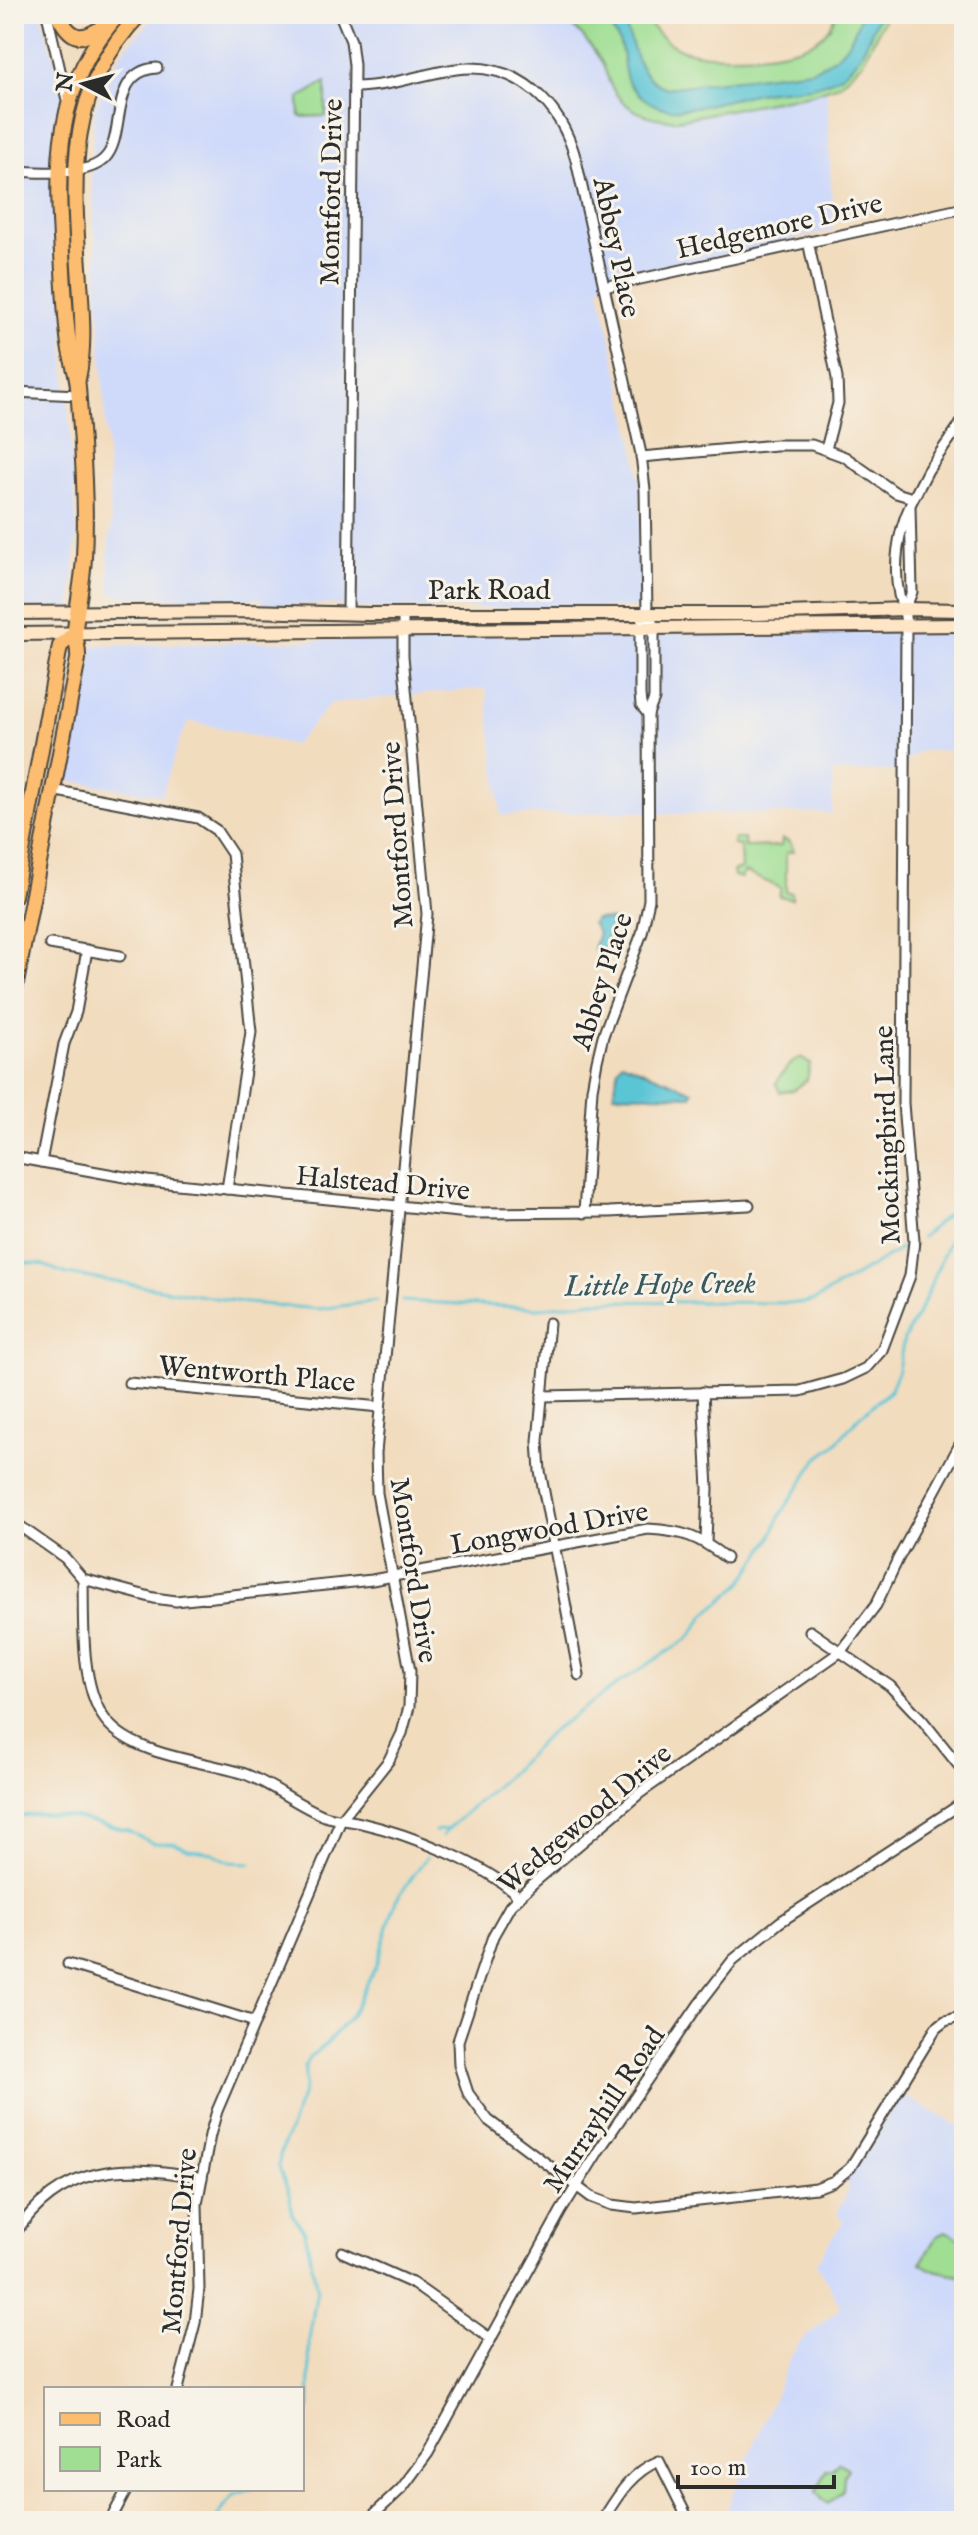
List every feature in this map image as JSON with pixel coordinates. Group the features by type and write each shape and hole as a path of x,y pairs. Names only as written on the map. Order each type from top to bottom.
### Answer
{"main road":[{"path":"58,14 67,31 79,37 94,33 118,15"},
{"path":"78,389 83,345 75,170 78,134 90,89 115,43 140,14"},
{"path":"14,994 79,648 75,633 85,536 78,389 66,321 58,171 61,140 67,108 87,59 118,15"},
{"name":"Park Road","path":"14,613 756,614 964,610"},
{"name":"Park Road","path":"14,634 964,625"},
{"path":"14,896 60,646 75,633"}],"street":[{"path":"47,14 67,108"},
{"name":"Montford Drive","path":"340,14 353,48 354,87 348,613"},
{"path":"14,171 75,170 90,167 105,158 130,80 140,71 157,68"},
{"name":"Abbey Place","path":"354,87 382,86 448,71 477,69 507,75 535,91 557,113 569,134 641,457 645,490 647,612"},
{"name":"Hedgemore Drive","path":"604,287 964,208"},
{"path":"808,241 837,378 838,403 826,449"},
{"path":"14,392 78,389"},
{"path":"641,457 776,445 812,445 845,457 911,502 928,470 964,419"},
{"name":"Mockingbird Lane","path":"542,1396 800,1391 824,1387 866,1368 882,1350 910,1276 914,1227 903,1103 905,609 912,592 911,502"},
{"path":"647,612 640,627 640,701 648,714"},
{"path":"647,612 654,627 654,699 648,714"},
{"name":"Montford Drive","path":"178,2387 196,2315 199,2257 197,2216 217,2111 341,1820 389,1760 402,1733 409,1707 410,1671 377,1493 376,1453 427,914 403,614"},
{"name":"Abbey Place","path":"584,1213 597,1061 603,1036 642,933 649,900 648,714"},
{"path":"52,790 198,818 216,830 232,854 251,1032 227,1189"},
{"path":"50,944 120,956"},
{"path":"41,1162 64,1044 76,1012 87,950"},
{"name":"Halstead Drive","path":"14,1157 147,1181 487,1214 749,1205"},
{"path":"549,1323 538,1441 540,1471 579,1675"},
{"name":"Wentworth Place","path":"129,1383 380,1407"},
{"path":"703,1392 708,1489 706,1542"},
{"name":"Wedgewood Drive","path":"964,1437 876,1605 840,1652 640,1793 519,1897 506,1912 488,1949 460,2031 459,2065 468,2093 488,2120 591,2197 612,2205 636,2208 816,2188 828,2184 850,2168 936,2028 945,2021 964,2016"},
{"path":"14,1522 65,1558 83,1579 90,1684 100,1713 114,1731 144,1746 244,1774 325,1816 364,1823 451,1854 497,1879 519,1897"},
{"name":"Longwood Drive","path":"83,1579 176,1601 392,1577 648,1529 680,1532 706,1542 726,1558"},
{"path":"810,1631 880,1679 908,1703 964,1772"},
{"name":"Murrayhill Road","path":"367,2521 412,2476 577,2186 699,2004 733,1960 780,1922 964,1802"},
{"path":"68,1964 255,2022"},
{"path":"14,2235 50,2196 95,2175 136,2168 202,2178"},
{"path":"342,2252 412,2283 491,2339"},
{"path":"602,2521 633,2478 659,2461 689,2521"},
{"path":"110,2521 126,2491"}],"shaded area":[{"path":"14,14 41,14 64,93 64,349 77,531 71,609 14,609"},
{"path":"157,14 560,14 586,40 602,63 618,96 641,115 661,120 700,117 827,90 833,230 599,285 640,483 643,608 362,608 329,604 263,605 263,599 117,596 110,592 108,556 111,524 91,166 94,111 110,72 125,48"},
{"path":"964,152 964,202 949,204 949,196"},
{"path":"964,630 964,750 919,751 895,771 833,772 832,813 664,814 638,811 501,815 486,688 331,703 294,745 190,721 180,738 162,795 71,781 67,772 93,646 379,639 412,635"},
{"path":"901,2094 964,2129 964,2521 722,2521 790,2358 799,2343 841,2307 816,2263 843,2222 837,2212 850,2187 845,2179 861,2160"}],"green space":[{"path":"560,14 643,14 663,38 676,47 704,54 739,56 779,52 812,42 825,33 836,14 887,14 862,63 839,85 811,94 677,120 647,116 622,101 592,48"},
{"path":"326,82 326,116 300,117 299,98"},
{"path":"734,839 744,839 745,847 781,846 782,839 789,842 794,851 786,853 786,892 792,893 792,899 779,896 781,888 745,872 741,878 734,876 733,871 741,869 740,846 733,845"},
{"path":"801,1058 810,1064 807,1080 794,1090 780,1092 776,1084 780,1077"},
{"path":"946,2231 964,2241 964,2277 931,2269 921,2263 936,2237"},
{"path":"839,2462 848,2469 844,2475 843,2491 828,2504 816,2492 827,2470 832,2470"}],"water":[{"path":"595,14 618,14 640,66 654,82 666,88 811,70 830,61 844,49 861,14 879,14 859,56 848,70 831,81 676,109 662,108 632,88 617,37"},
{"path":"596,919 613,920 602,953 593,949 598,933 592,923"},
{"path":"622,1062 693,1091 691,1096 614,1094 618,1068"}],"waterway":[{"name":"Little Hope Creek","path":"922,1237 964,1200"},
{"path":"442,1836 551,1732 689,1638 705,1615 742,1583 771,1538 781,1514 818,1458 890,1391 904,1339 924,1302 954,1228 953,1211"},
{"name":"Little Hope Creek","path":"402,1301 539,1308 593,1301 804,1303 815,1300 904,1247"},
{"name":"Little Hope Creek","path":"14,1262 40,1264 67,1274 247,1303 319,1309 377,1301"},
{"path":"14,1817 37,1814 72,1817 126,1830 153,1843 174,1843 213,1853 230,1862 251,1863"},
{"path":"435,1831 448,1829"},
{"path":"304,2422 310,2406 309,2340 317,2289 305,2232 292,2214 290,2196 279,2167 280,2155 305,2086 305,2066 309,2057 323,2047 350,2017 376,1966 396,1900 426,1858"},
{"path":"214,2521 234,2495 246,2491"}]}
